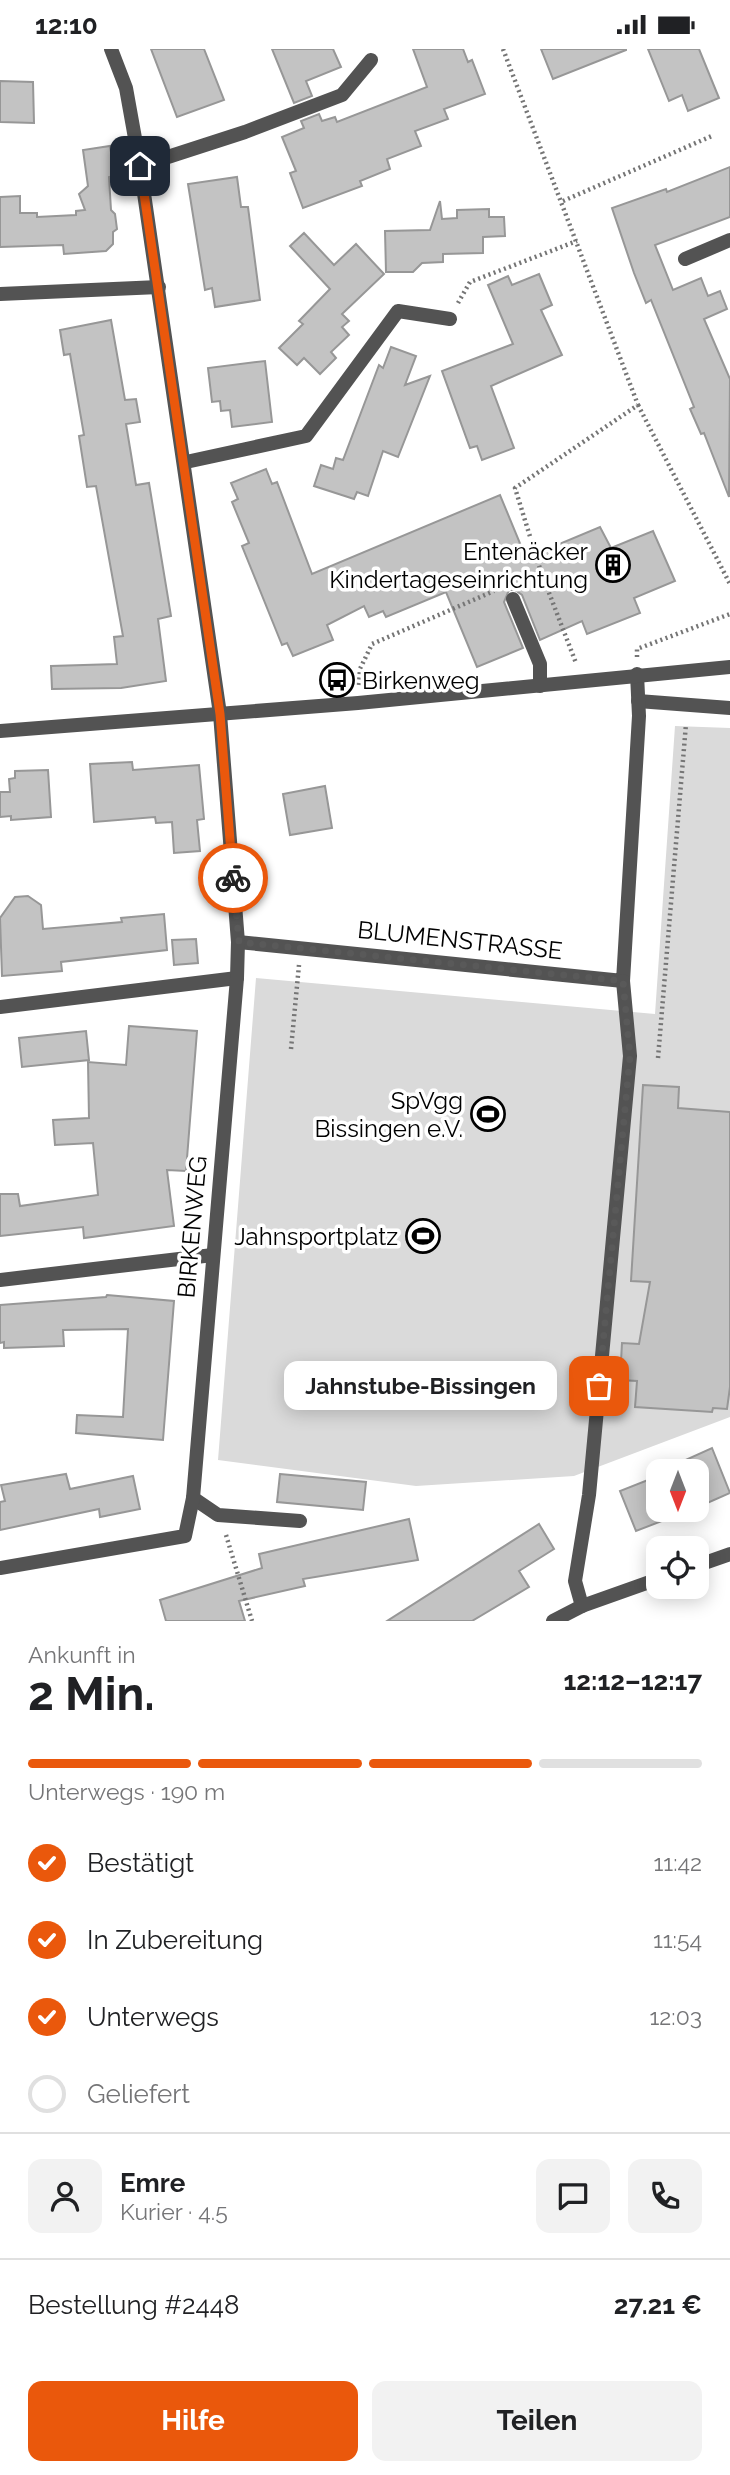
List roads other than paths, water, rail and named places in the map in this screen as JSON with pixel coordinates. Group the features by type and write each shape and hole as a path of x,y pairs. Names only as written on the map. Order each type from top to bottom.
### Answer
{"street":[{"name":"BIRKENWEG","path":"0,1568 185,1536 192,1498 239,942 220,714 186,462 126,88 111,49"},
{"path":"140,166 245,132 342,95 371,60"},
{"path":"685,260 730,240"},
{"path":"0,294 159,287"},
{"path":"186,462 306,436 398,311 450,319"},
{"path":"511,592 540,664 540,686"},
{"path":"0,731 358,703 730,667"},
{"path":"582,1605 575,1581 589,1495 630,1056 623,981 638,674"},
{"path":"638,701 730,708"},
{"name":"BLUMENSTRASSE","path":"239,942 623,981"},
{"path":"0,1007 236,978"},
{"path":"0,1280 213,1255"},
{"path":"192,1498 218,1515 300,1521"},
{"path":"709,1562 730,1555"},
{"path":"553,1621 582,1605 646,1583"}],"place":[{"name":"Entenäcker Kindertageseinrichtung","path":"613,565"},
{"name":"Birkenweg","path":"337,680"},
{"name":"SpVgg Bissingen e.V.","path":"488,1114"},
{"name":"Jahnsportplatz","path":"423,1236"},
{"name":"Jahnstube-Bissingen","path":"599,1386"}]}
